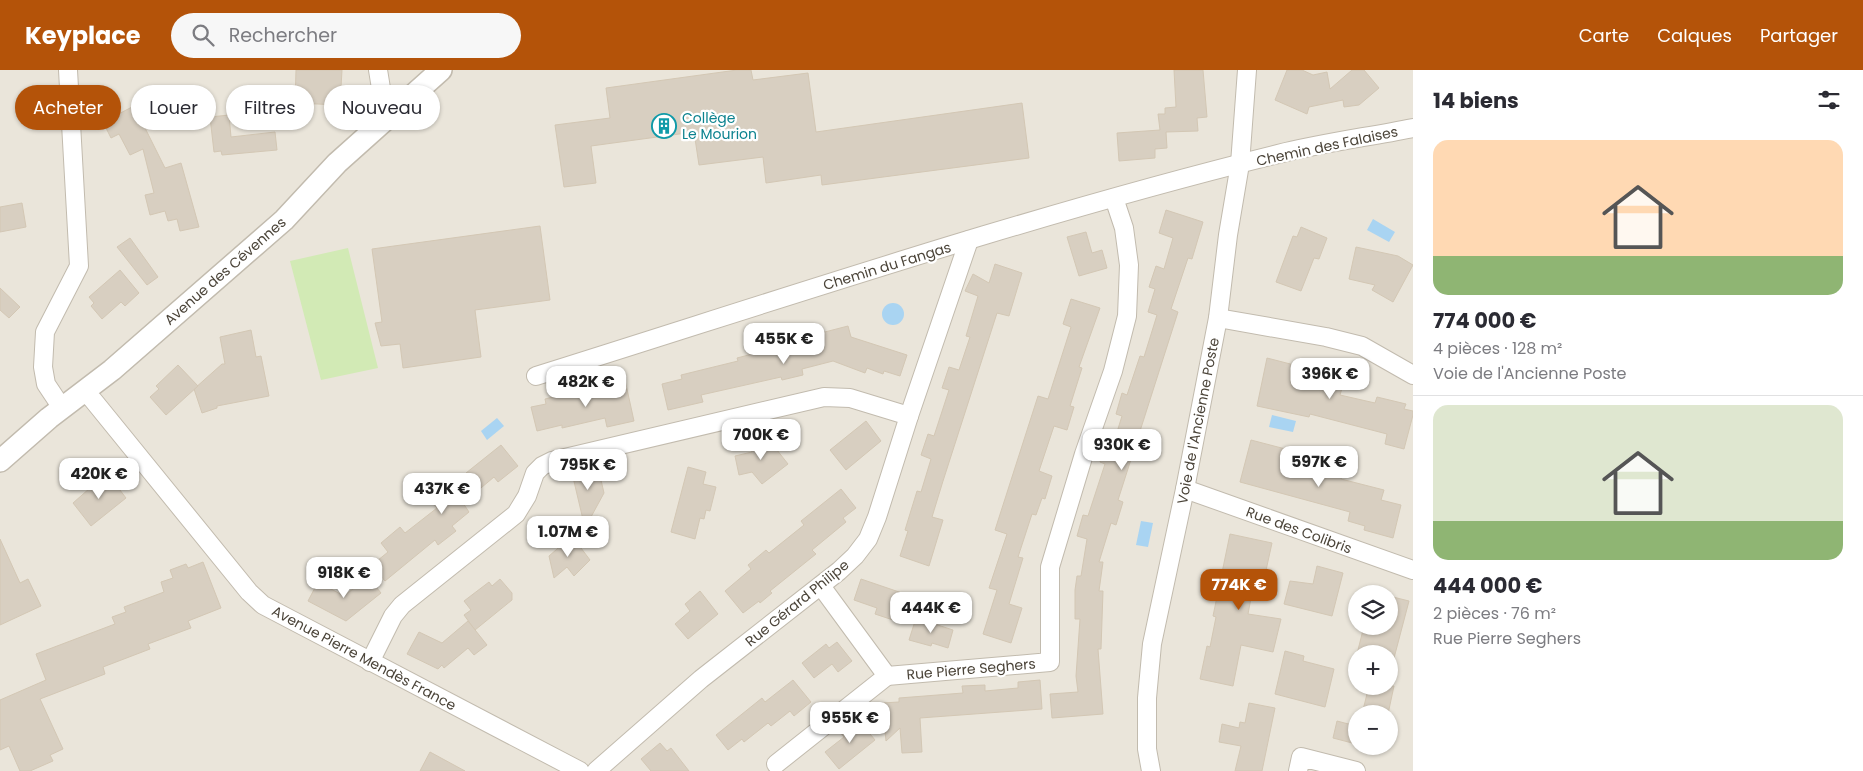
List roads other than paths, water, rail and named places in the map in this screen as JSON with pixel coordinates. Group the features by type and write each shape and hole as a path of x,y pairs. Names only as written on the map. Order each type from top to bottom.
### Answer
{"street":[{"path":"62,408 46,384 43,367 45,332 79,266 68,70"},
{"path":"378,70 380,85"},
{"name":"Avenue des Cévennes","path":"424,85 441,70"},
{"name":"Voie de l'Ancienne Poste","path":"1151,771 1147,750 1152,644 1185,489 1218,318 1228,235 1240,164 1247,70"},
{"name":"Chemin des Falaises","path":"1240,164 1280,154 1413,128"},
{"name":"Avenue des Cévennes","path":"0,461 62,408 112,370 284,220 337,163 375,130"},
{"name":"Chemin du Fangas","path":"536,376 969,240 1240,164"},
{"name":"Rue Pierre Seghers","path":"821,586 888,676 1050,662 1050,567 1084,454 1112,371 1127,316 1129,265 1124,228 1114,198"},
{"name":"Rue Gérard Philipe","path":"596,771 701,679 821,586 855,556 868,539 890,482 908,416 969,240"},
{"path":"1218,318 1326,337 1362,346 1413,375"},
{"name":"Avenue Pierre Mendès France","path":"84,391 249,592 264,605 580,771"},
{"path":"370,662 393,616 402,605 516,514 527,496 534,473 552,461 824,397 850,398 908,416"},
{"name":"Rue des Colibris","path":"1185,489 1413,570"},
{"path":"776,764 888,676"},
{"path":"1298,771 1301,757 1356,771"}],"water":[{"path":"1373,219 1395,232 1389,242 1367,230"},
{"path":"893,303 901,306 904,314 901,322 893,325 885,322 882,314 885,306"},
{"path":"1272,415 1296,421 1293,432 1269,427"},
{"path":"497,418 504,426 487,440 481,431"},
{"path":"1141,521 1153,523 1148,547 1136,545"}],"place":[{"name":"Collège Le Mourion","path":"664,126"}]}
